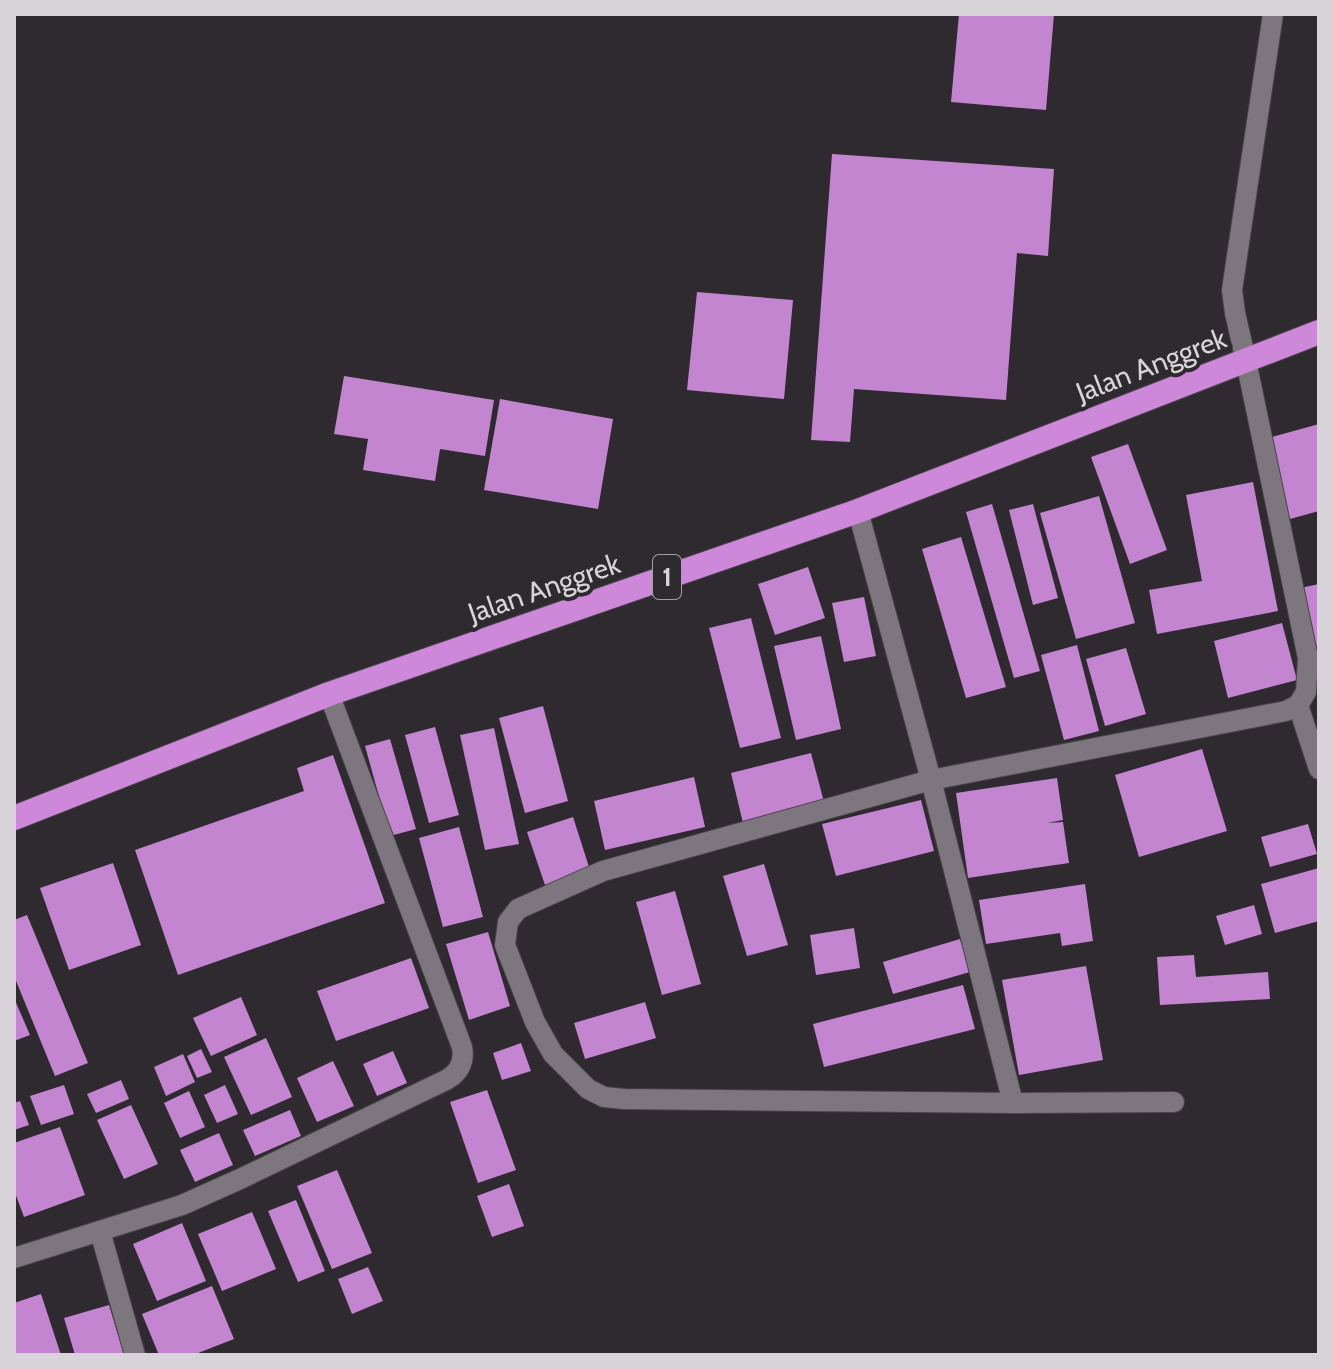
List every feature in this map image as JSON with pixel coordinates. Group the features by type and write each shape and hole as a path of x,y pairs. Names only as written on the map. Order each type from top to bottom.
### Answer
{"highway":[{"name":"Jalan Anggrek","path":"14,818 329,694 858,511 1319,332"}],"street":[{"path":"1174,1102 1013,1103 604,1097 588,1089 553,1054 535,1022 505,945 508,922 518,909 603,871 931,780 1286,711 1298,705 1306,692 1308,658 1232,290 1273,14"},
{"path":"858,511 931,780 1013,1103"},
{"path":"14,1258 182,1205 456,1075 464,1055 462,1047 329,694"},
{"path":"1298,705 1319,769"},
{"path":"100,1231 135,1355"}],"building":[{"path":"959,14 1054,14 1046,110 951,102"},
{"path":"832,154 1054,169 1048,256 1017,253 1006,400 854,389 850,442 811,440"},
{"path":"697,292 793,300 784,399 687,390"},
{"path":"344,376 494,400 485,456 440,449 435,481 363,470 368,439 334,434"},
{"path":"500,399 613,419 598,509 484,490"},
{"path":"1319,424 1319,511 1290,519 1268,438"},
{"path":"1128,444 1167,550 1130,564 1091,457"},
{"path":"1253,482 1278,611 1157,634 1149,590 1202,581 1186,495"},
{"path":"1099,496 1135,623 1076,639 1040,513"},
{"path":"992,504 1040,671 1014,678 966,512"},
{"path":"1033,504 1058,598 1033,605 1009,510"},
{"path":"961,537 1006,687 966,698 922,549"},
{"path":"808,567 825,618 775,635 758,584"},
{"path":"1319,584 1319,662 1318,662 1300,588"},
{"path":"864,597 876,656 844,662 832,603"},
{"path":"751,618 781,738 740,748 709,628"},
{"path":"1282,623 1297,680 1228,698 1214,641"},
{"path":"821,636 841,729 796,740 774,646"},
{"path":"1077,645 1099,731 1064,740 1041,655"},
{"path":"1126,648 1146,714 1105,726 1086,659"},
{"path":"543,706 568,801 525,813 499,718"},
{"path":"435,727 459,815 429,823 405,735"},
{"path":"494,728 519,844 485,850 460,735"},
{"path":"390,739 416,829 390,836 365,746"},
{"path":"1202,749 1227,831 1139,857 1115,775"},
{"path":"811,753 824,802 743,823 731,773"},
{"path":"333,755 385,903 178,975 135,850 304,791 297,768"},
{"path":"694,777 705,827 605,850 594,801"},
{"path":"1057,778 1063,820 1047,823 1063,822 1069,863 968,878 956,793"},
{"path":"921,800 934,851 836,876 822,824"},
{"path":"573,817 590,870 545,885 527,832"},
{"path":"1308,824 1317,854 1270,867 1261,837"},
{"path":"459,827 483,917 443,927 419,838"},
{"path":"113,863 141,945 69,970 40,888"},
{"path":"764,864 788,945 747,956 723,876"},
{"path":"1319,868 1319,921 1275,933 1261,884"},
{"path":"1085,884 1093,941 1062,946 1060,933 986,944 979,900"},
{"path":"675,891 701,984 662,995 636,902"},
{"path":"1254,905 1262,934 1225,945 1216,916"},
{"path":"27,915 88,1063 55,1076 14,976 14,920"},
{"path":"854,928 860,968 816,975 810,935"},
{"path":"488,932 510,1006 469,1020 446,944"},
{"path":"960,939 970,972 893,994 883,962"},
{"path":"1194,955 1196,977 1268,972 1270,999 1160,1005 1157,957"},
{"path":"411,958 429,1008 336,1041 317,991"},
{"path":"1086,966 1103,1060 1019,1075 1002,980"},
{"path":"963,985 975,1029 824,1067 813,1024"},
{"path":"241,997 257,1035 211,1056 193,1018"},
{"path":"14,998 30,1035 14,1041"},
{"path":"645,1002 656,1038 585,1059 574,1023"},
{"path":"266,1038 292,1097 251,1115 224,1057"},
{"path":"521,1043 531,1071 502,1080 493,1053"},
{"path":"201,1049 212,1072 197,1078 187,1056"},
{"path":"393,1051 407,1083 377,1096 363,1064"},
{"path":"183,1054 195,1082 166,1096 154,1067"},
{"path":"333,1061 354,1106 317,1122 297,1078"},
{"path":"121,1080 129,1099 96,1113 87,1094"},
{"path":"64,1085 74,1114 41,1125 30,1096"},
{"path":"225,1085 238,1114 217,1123 204,1095"},
{"path":"487,1090 516,1170 478,1183 450,1102"},
{"path":"189,1091 205,1127 180,1138 164,1103"},
{"path":"20,1101 29,1125 14,1130 14,1103"},
{"path":"131,1105 158,1164 124,1179 97,1120"},
{"path":"290,1110 301,1136 255,1156 243,1130"},
{"path":"60,1127 85,1195 24,1217 14,1190 14,1143"},
{"path":"219,1133 233,1165 195,1182 180,1150"},
{"path":"337,1170 372,1253 332,1269 297,1186"},
{"path":"509,1184 524,1226 492,1237 477,1196"},
{"path":"296,1200 325,1271 298,1282 268,1211"},
{"path":"252,1212 276,1269 222,1291 198,1234"},
{"path":"182,1223 206,1281 157,1301 133,1244"},
{"path":"368,1267 383,1301 352,1314 338,1279"},
{"path":"212,1286 234,1339 193,1355 159,1355 142,1314"},
{"path":"41,1294 61,1355 15,1355 14,1303"},
{"path":"109,1305 124,1355 75,1355 64,1318"}]}
